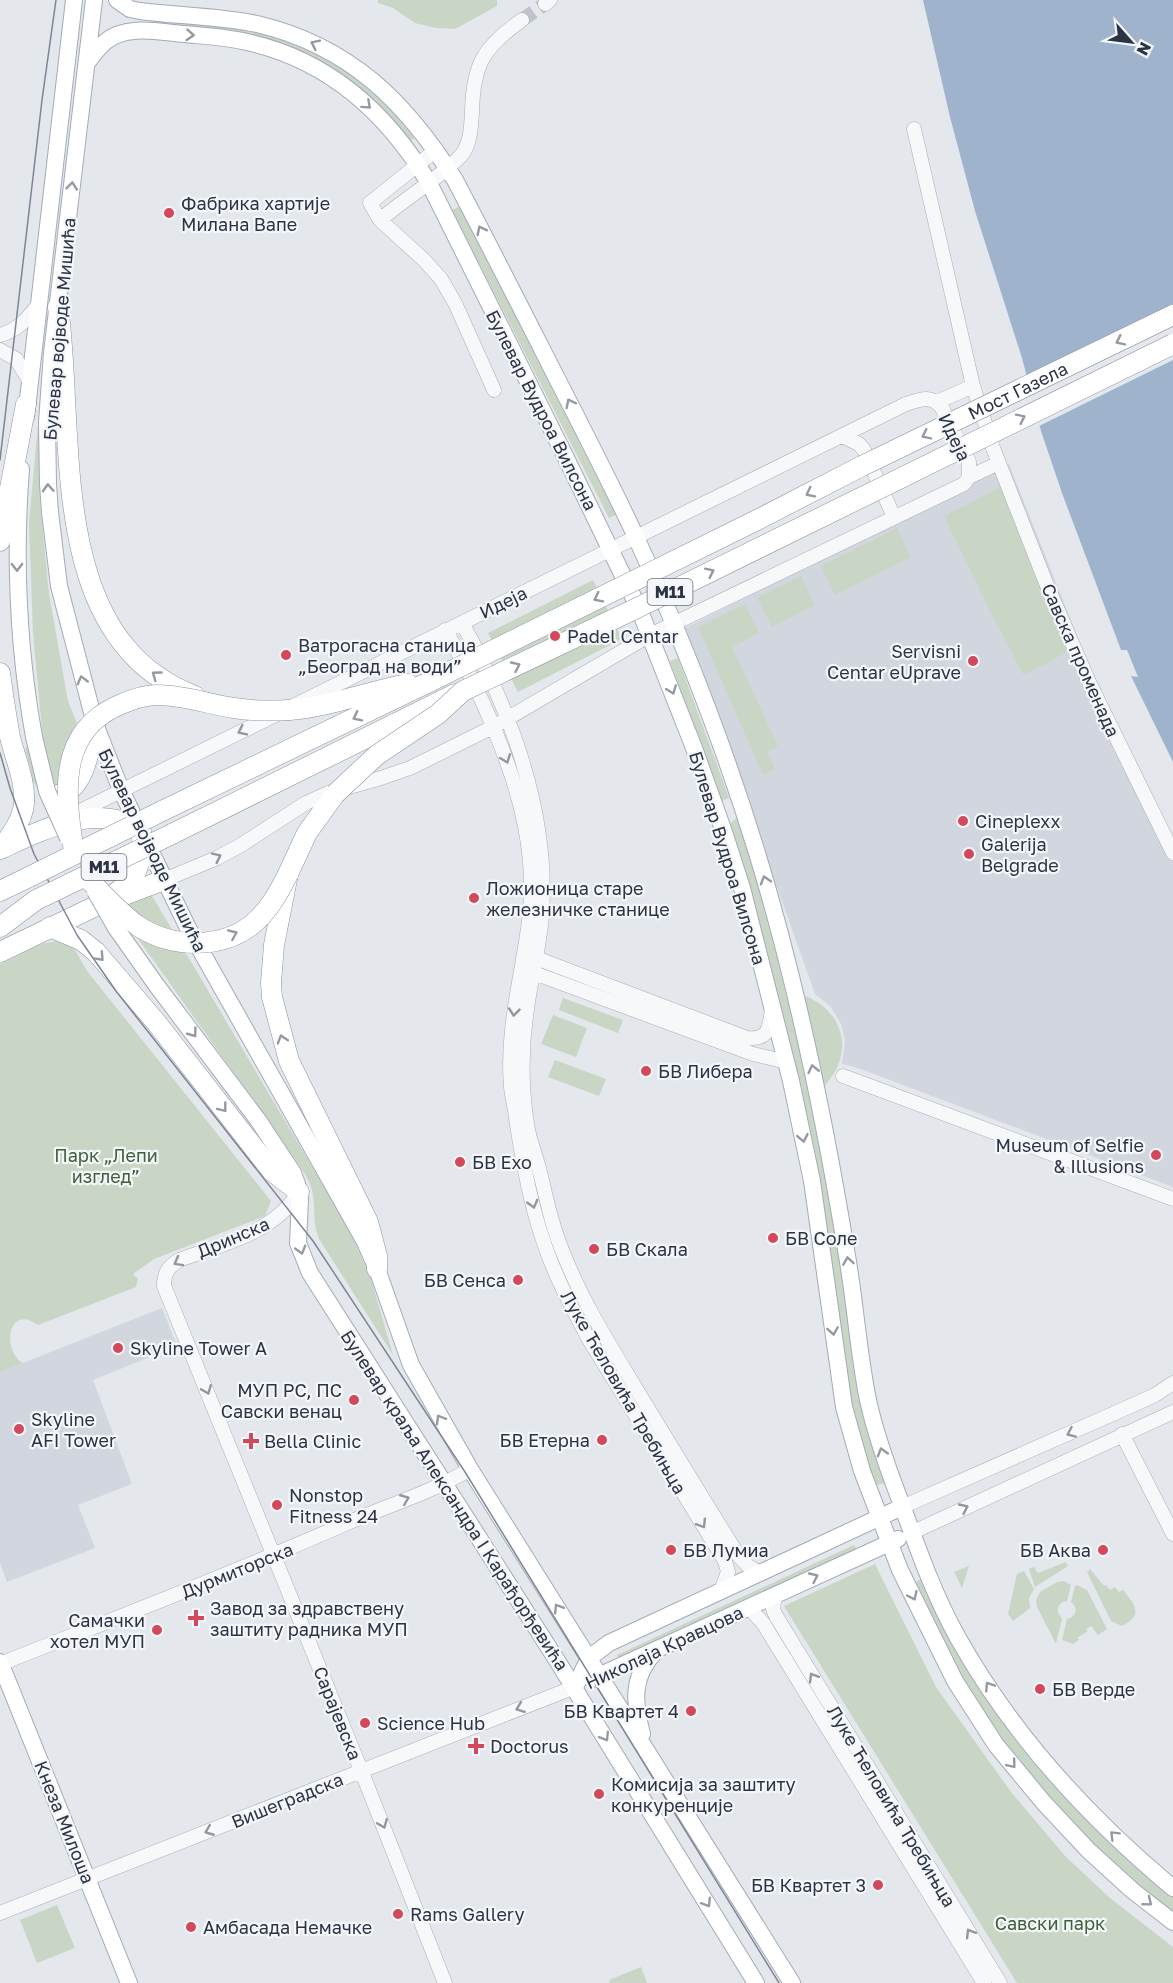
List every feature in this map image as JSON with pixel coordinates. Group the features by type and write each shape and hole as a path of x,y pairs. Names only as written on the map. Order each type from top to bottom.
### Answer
{"highway":[{"path":"58,307 63,351 66,428 79,540 87,575 96,600 112,630 132,654 158,677 175,688 232,708 263,711 308,708 389,687 429,682"},
{"name":"Мост Газела","path":"429,682 862,466 1173,315"},
{"name":"Мост Газела","path":"463,691 637,608 1173,344"},
{"path":"0,540 27,404"},
{"path":"0,673 10,736 24,796 21,815 15,830 1,849"},
{"name":"M11","path":"0,891 429,682"},
{"path":"91,882 138,926 166,938 193,943 223,939 247,928 267,909 288,874 307,833 335,794 377,755 438,714 463,691"},
{"name":"M11","path":"0,917 274,786 463,691"},
{"path":"74,851 68,772 73,751 89,724 106,711 145,696 169,696 208,701"},
{"path":"22,784 38,794 51,796 63,794 71,789 86,763 95,724"},
{"path":"1,849 43,830 84,819 102,818 124,821 141,831 143,851 139,868 125,885 98,904"},
{"path":"288,874 274,945 272,998 289,1061 303,1094 368,1222 377,1256 377,1269"},
{"path":"0,885 29,877"},
{"path":"0,951 98,904 164,880"},
{"path":"0,927 36,900"},
{"path":"50,927 81,940 96,952 156,1022 272,1170 299,1192"}],"main road":[{"name":"Булевар војводе Мишића","path":"74,0 29,380 20,489 17,569 26,690 34,737 47,791 74,851 116,928 258,1120 293,1173 299,1192"},
{"name":"Булевар војводе Мишића","path":"94,0 48,398 47,463 58,586 95,724 121,790 188,928 364,1240 377,1269"},
{"name":"Булевар Вудроа Вилсона","path":"117,0 132,10 246,22 300,37 338,56 382,88 410,117 448,168 636,536 707,708 750,831 769,893 818,1091 849,1268 868,1399 885,1462 928,1575 957,1637 1002,1705 1046,1764 1092,1814 1133,1854 1173,1888"},
{"name":"Булевар Вудроа Вилсона","path":"87,63 105,42 132,31 212,36 246,41 270,48 307,63 353,92 386,122 429,183 611,549 650,635 723,829 742,888 787,1062 812,1181 844,1407 862,1471 915,1602 955,1681 996,1745 1044,1803 1089,1851 1173,1923"},
{"name":"Булевар краља Александра I Карађорђевића","path":"299,1192 298,1243 309,1273 574,1687 756,1983"},
{"name":"Булевар краља Александра I Карађорђевића","path":"377,1269 411,1365 470,1469 792,1983"},
{"name":"Николаја Кравцова","path":"574,1687 589,1658 609,1643 902,1507"},
{"name":"Николаја Кравцова","path":"574,1687 911,1533"},
{"path":"649,1755 638,1718 635,1689 649,1658 662,1647"},
{"name":"Кнеза Милоша","path":"0,1663 129,1983"}],"street":[{"path":"380,220 461,156 469,140 472,123 473,82 480,65 504,32 522,20"},
{"name":"Савска променада","path":"914,129 973,386 999,463 1089,682 1173,853"},
{"path":"436,150 370,203 380,220 424,260 441,279 455,303 494,390"},
{"path":"0,335 9,333 20,326 38,305"},
{"path":"0,350 16,360 29,380"},
{"path":"937,402 973,386"},
{"name":"Идеја","path":"43,830 906,404 923,398 937,402 969,462 969,477 964,484 650,635 493,727 410,768 328,793 306,803 225,854 164,880"},
{"path":"842,436 859,444 864,450 894,517"},
{"path":"969,477 999,463"},
{"name":"Луке Ћеловића Требињца","path":"462,622 478,652 524,765 538,819 542,846 542,917 513,1023 511,1087 525,1175 542,1237 587,1336 725,1562 728,1572 721,1591"},
{"name":"Луке Ћеловића Требињца","path":"445,630 481,697 518,790 530,851 529,963 522,1044 522,1089 527,1127 555,1230 564,1255 597,1323 738,1555 748,1566 760,1573"},
{"path":"529,963 747,1038 765,1036 772,1004"},
{"path":"529,963 753,1054 787,1062"},
{"path":"843,1076 1173,1199"},
{"name":"Дринска","path":"164,1277 171,1264 257,1231 271,1223 287,1208 299,1192"},
{"name":"Сарајевска","path":"164,1277 167,1295 361,1770 445,1983"},
{"name":"Николаја Кравцова","path":"902,1507 1155,1395 1173,1383"},
{"name":"Николаја Кравцова","path":"911,1533 1173,1412"},
{"path":"1122,1434 1173,1534"},
{"name":"Дурмиторска","path":"0,1663 274,1555 443,1484 470,1469"},
{"name":"Луке Ћеловића Требињца","path":"775,1595 773,1609 776,1616 1000,1983"},
{"name":"Луке Ћеловића Требињца","path":"747,1608 763,1623 984,1983"},
{"name":"Вишеградска","path":"0,1913 574,1687"}],"shaded area":[{"name":"Galerija Belgrade","path":"1009,464 1095,681 1173,840 1173,1187 861,1069 842,1064 845,1042 842,1026 831,1007 815,994 685,628"},
{"path":"162,1308 177,1346 93,1380 132,1484 78,1505 95,1548 7,1582 0,1563 0,1372"}],"green space":[{"path":"378,0 497,0 497,6 455,29 436,28 415,23 393,8 378,3"},
{"path":"152,19 242,29 294,40 333,60 378,92 418,135 411,141 376,102 347,80 309,57 150,26"},
{"path":"460,206 620,513 609,518 452,210"},
{"path":"42,380 40,501 49,594 68,701 82,745 65,783 41,790 33,782 25,748 43,740 33,633 29,523"},
{"path":"1003,486 1067,652 1023,674 944,516"},
{"path":"897,528 911,557 835,595 821,566"},
{"path":"801,576 815,605 772,627 757,598"},
{"name":"Padel Centar","path":"593,580 622,639 518,692 488,633"},
{"path":"745,604 759,633 732,647 778,746 767,752 775,769 763,775 698,627"},
{"path":"678,658 729,798 721,801 670,661"},
{"path":"744,812 794,990 885,1483 878,1485 862,1471 812,1181 723,829"},
{"path":"148,889 350,1231 372,1282 393,1355 319,1239 312,1190 302,1170 114,905"},
{"name":"Парк „Лепи изглед”","path":"69,939 87,971 271,1201 265,1216 154,1259 133,1274 138,1279 136,1287 38,1325 28,1320 20,1320 14,1324 10,1339 16,1356 23,1363 0,1372 0,964 41,944"},
{"path":"801,995 811,998 827,1010 841,1035 841,1055 838,1064 832,1077 823,1088"},
{"path":"563,998 623,1020 618,1033 559,1010"},
{"path":"553,1015 587,1028 576,1057 541,1044"},
{"path":"555,1060 606,1079 599,1096 548,1077"},
{"path":"854,1545 858,1552 620,1662 617,1655"},
{"path":"1066,1562 1068,1566 1035,1587 1029,1569 1034,1567 1038,1573"},
{"name":"Савски парк","path":"875,1564 936,1687 1011,1792 1066,1857 1110,1898 1173,1947 1173,1983 1017,1983 784,1606"},
{"path":"969,1566 962,1588 954,1572"},
{"path":"1090,1569 1104,1586 1106,1585 1110,1590 1115,1587 1119,1592 1123,1590 1131,1600 1135,1614 1129,1622 1122,1626 1111,1621 1087,1572"},
{"path":"1024,1571 1034,1589 1029,1598 1030,1608 1013,1621 1008,1614 1017,1574"},
{"path":"928,1575 1002,1705 1173,1888 1173,1922 1133,1891 996,1745 908,1586"},
{"path":"1064,1581 1071,1585 1067,1601 1062,1602 1058,1608 1062,1618 1056,1644 1037,1607 1036,1600 1040,1592 1057,1582"},
{"path":"1077,1585 1087,1590 1107,1629 1098,1635 1091,1626 1073,1644 1062,1640 1067,1619 1075,1612 1075,1607 1071,1602"},
{"path":"57,1905 75,1948 37,1963 20,1920"},
{"path":"641,1967 647,1983 610,1983 609,1980"}],"water":[{"path":"923,0 1173,0 1173,762 1131,676 1138,677 1127,650 1121,650 1041,431 1022,358 975,211"}],"pier":[{"path":"1173,313 1173,360 1037,427 1026,383"}],"tunnel":[{"path":"522,20 545,4"}],"tram line":[{"path":"0,460 42,100 56,0"},
{"path":"0,753 34,854 77,935 116,991 313,1241 465,1472 779,1983"}],"place":[{"name":"Фабрика хартије Милана Вапе","path":"169,213"},
{"name":"Padel Centar","path":"555,636"},
{"name":"Ватрогасна станица „Београд на води”","path":"286,655"},
{"name":"Servisni Centar eUprave","path":"973,661"},
{"name":"Cineplexx","path":"963,821"},
{"name":"Galerija Belgrade","path":"969,854"},
{"name":"Ложионица старе железничке станице","path":"474,898"},
{"name":"БВ Либера","path":"646,1071"},
{"name":"Museum of Selfie & Illusions","path":"1156,1155"},
{"name":"БВ Ехо","path":"460,1162"},
{"name":"БВ Соле","path":"773,1238"},
{"name":"БВ Скала","path":"594,1249"},
{"name":"БВ Сенса","path":"518,1280"},
{"name":"Skyline Tower A","path":"118,1348"},
{"name":"МУП РС, ПС Савски венац","path":"354,1400"},
{"name":"Skyline AFI Tower","path":"19,1429"},
{"name":"БВ Етерна","path":"602,1440"},
{"name":"Bella Clinic","path":"251,1441"},
{"name":"Nonstop Fitness 24","path":"277,1505"},
{"name":"БВ Лумиа","path":"671,1550"},
{"name":"БВ Аква","path":"1103,1550"},
{"name":"Завод за здравствену заштиту радника МУП","path":"196,1618"},
{"name":"Самачки хотел МУП","path":"157,1630"},
{"name":"БВ Верде","path":"1040,1689"},
{"name":"БВ Квартет 4","path":"691,1711"},
{"name":"Science Hub","path":"365,1723"},
{"name":"Doctorus","path":"476,1746"},
{"name":"Комисија за заштиту конкуренције","path":"599,1794"},
{"name":"БВ Квартет 3","path":"878,1885"},
{"name":"Rams Gallery","path":"398,1914"},
{"name":"Амбасада Немачке","path":"191,1927"}]}
